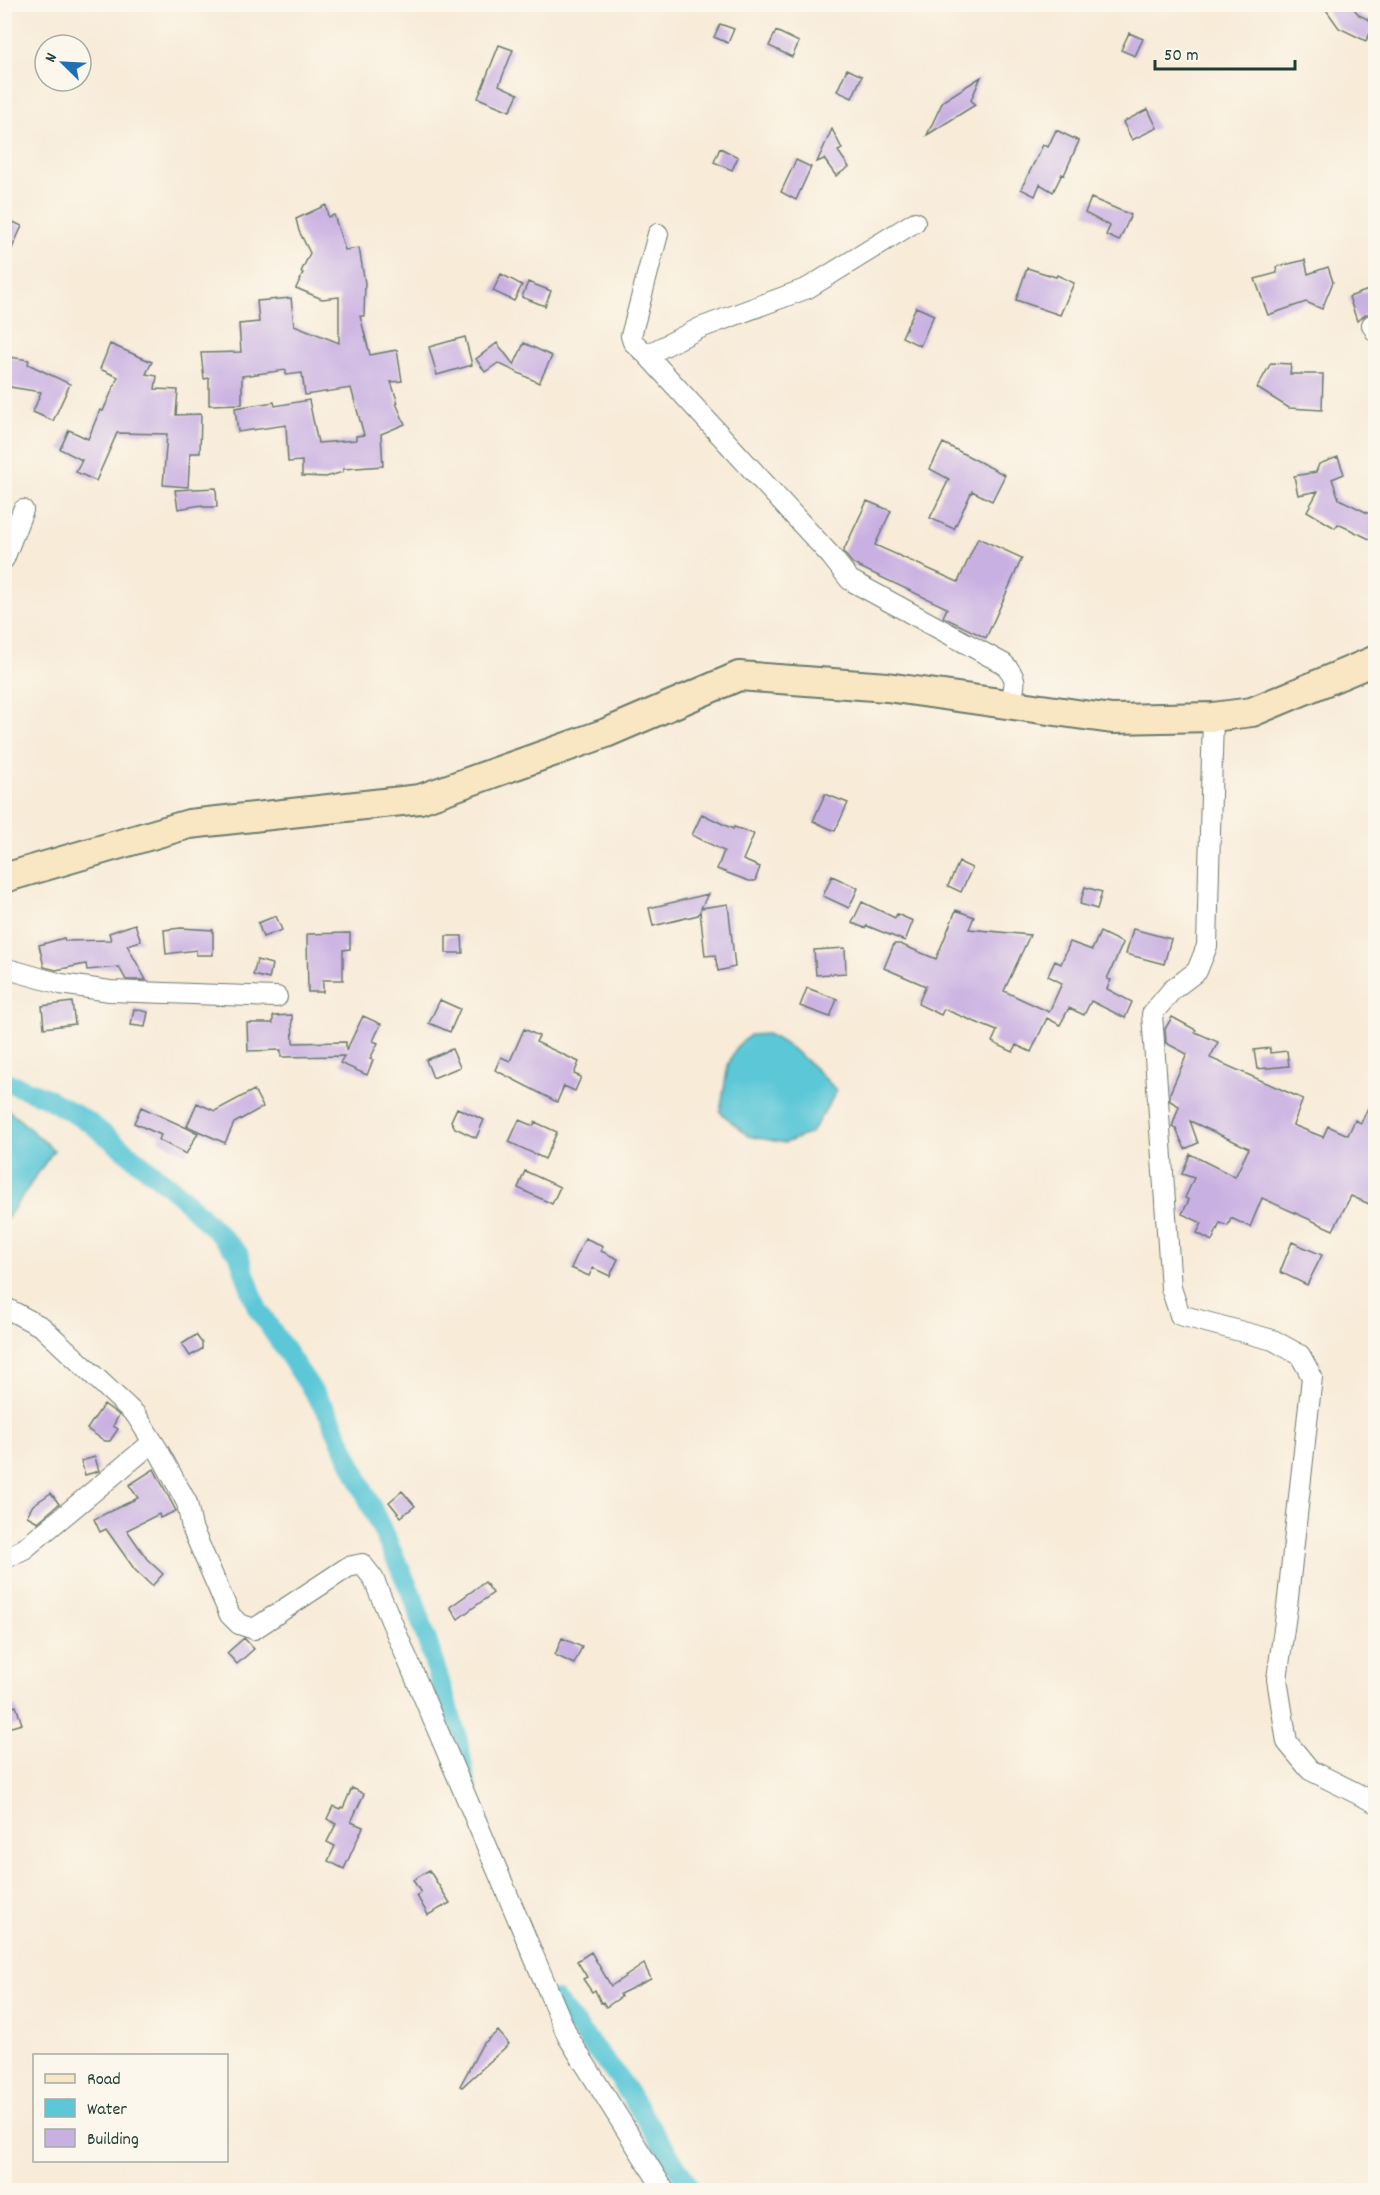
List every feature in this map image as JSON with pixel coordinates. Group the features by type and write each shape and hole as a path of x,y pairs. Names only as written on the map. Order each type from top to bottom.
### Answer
{"street":[{"path":"647,355 700,328 808,288 915,222"},
{"path":"658,234 631,336 633,342 850,579 1004,664 1012,672 1016,681 1010,704"},
{"path":"4,559 23,510"},
{"path":"4,878 189,824 420,799 606,733 739,676 887,687 1112,719 1213,717 1252,712 1376,660"},
{"path":"1213,717 1207,946 1197,971 1172,990 1152,1014 1171,1288 1180,1315 1273,1340 1300,1355 1312,1377 1277,1679 1287,1742 1310,1770 1376,1803"},
{"path":"4,968 61,984 110,991 277,997"},
{"path":"4,1307 42,1327 136,1415 187,1503 192,1528 231,1615 239,1624 254,1629 348,1568 362,1564 373,1578 568,2037 664,2190"},
{"path":"4,1559 24,1549 153,1442"}],"water":[{"path":"767,1034 796,1052 837,1091 811,1133 785,1143 748,1136 720,1112 728,1065 736,1048 750,1035"},
{"path":"5,1107 54,1150 5,1221"}],"building":[{"path":"1322,4 1350,4 1359,15 1375,23 1366,41 1339,28"},
{"path":"720,24 734,29 728,43 714,37"},
{"path":"776,31 799,42 792,57 769,46"},
{"path":"1129,33 1143,39 1135,56 1121,50"},
{"path":"499,45 513,50 499,85 518,94 510,111 478,98"},
{"path":"847,69 862,76 852,98 837,91"},
{"path":"981,77 971,100 975,105 927,135 943,101"},
{"path":"1148,109 1157,128 1132,140 1123,122"},
{"path":"832,129 842,149 838,151 849,167 836,176 824,159 817,162"},
{"path":"1056,130 1079,141 1064,175 1062,174 1053,192 1040,184 1035,196 1021,189 1043,145 1048,147"},
{"path":"720,148 738,157 732,170 714,162"},
{"path":"796,160 811,167 796,200 781,192"},
{"path":"1091,198 1131,215 1119,241 1106,235 1110,226 1085,213"},
{"path":"326,205 328,217 334,215 345,250 359,248 365,283 364,316 360,316 370,355 397,350 402,381 391,382 398,403 396,403 405,424 381,434 383,466 343,469 343,472 326,477 302,476 302,461 288,462 286,425 238,432 235,408 274,402 275,406 309,400 318,443 356,440 356,436 364,435 351,388 305,395 302,373 286,375 286,370 242,376 242,404 209,405 209,378 204,379 201,353 241,352 239,324 259,322 257,301 291,298 294,325 339,343 339,297 322,299 296,288 310,253 296,219"},
{"path":"9,220 22,226 4,266 4,229"},
{"path":"1305,260 1308,274 1328,267 1333,282 1322,309 1306,302 1268,315 1255,279 1277,273 1276,267"},
{"path":"1027,268 1056,277 1057,275 1074,283 1060,315 1016,300"},
{"path":"501,274 522,285 514,301 493,291"},
{"path":"528,282 551,291 545,306 522,297"},
{"path":"1371,289 1376,302 1376,314 1367,314 1357,321 1349,297"},
{"path":"916,307 934,315 920,346 902,337"},
{"path":"465,337 472,365 437,375 429,347"},
{"path":"497,343 514,365 524,343 552,356 539,383 498,363 485,372 476,359"},
{"path":"110,344 152,362 146,374 157,376 155,389 178,390 176,415 201,414 200,453 190,453 188,487 163,485 167,434 117,433 96,481 76,472 82,460 60,449 69,430 88,439 100,410 103,411 118,377 100,369"},
{"path":"4,356 29,360 28,364 70,384 53,421 33,412 41,392 4,386"},
{"path":"1271,363 1291,364 1290,374 1323,374 1322,410 1289,408 1257,388"},
{"path":"943,443 1005,475 992,501 972,491 954,529 930,518 949,479 930,469"},
{"path":"1338,457 1344,474 1332,479 1339,499 1376,517 1376,542 1338,524 1335,528 1307,511 1318,491 1298,495 1294,476 1316,472 1319,464"},
{"path":"216,488 217,507 203,507 202,505 178,509 175,490"},
{"path":"867,501 891,511 875,545 958,582 978,538 1022,558 986,638 943,617 947,608 853,564 843,552"},
{"path":"825,794 848,803 835,831 813,821"},
{"path":"702,814 733,829 734,827 754,834 743,860 760,867 755,881 749,881 717,869 724,851 692,835"},
{"path":"959,862 972,868 961,892 948,886"},
{"path":"832,876 858,888 849,908 823,896"},
{"path":"1085,887 1102,892 1097,909 1080,904"},
{"path":"708,894 701,908 728,904 735,967 718,971 715,955 705,956 700,911 698,915 653,926 649,908"},
{"path":"862,902 895,918 897,914 913,921 905,941 867,926 865,928 852,923"},
{"path":"956,910 974,917 969,929 1030,935 1004,991 1049,1012 1062,983 1048,976 1055,961 1061,964 1070,942 1092,950 1100,932 1123,943 1107,979 1111,980 1107,989 1132,1002 1125,1018 1091,1001 1084,1015 1069,1008 1060,1025 1047,1018 1031,1052 1016,1045 1013,1052 992,1042 997,1031 944,1009 941,1015 918,1004 926,986 884,968 894,944 900,944 936,959"},
{"path":"276,916 282,930 263,937 258,923"},
{"path":"135,924 141,941 127,945 146,980 126,980 119,967 87,970 86,964 56,970 44,967 39,945 64,938 65,941 111,940 109,933"},
{"path":"181,928 213,930 213,955 196,955 196,950 166,954 164,930"},
{"path":"1133,929 1171,939 1164,964 1126,954"},
{"path":"350,933 350,949 343,950 343,980 323,980 323,992 308,992 307,934"},
{"path":"446,936 462,936 463,953 446,953"},
{"path":"845,948 846,973 816,975 814,950"},
{"path":"257,960 272,964 269,979 253,975"},
{"path":"807,988 837,999 830,1017 800,1006"},
{"path":"440,1000 460,1009 450,1032 429,1023"},
{"path":"72,1002 75,1024 44,1028 42,1006"},
{"path":"134,1009 148,1012 145,1027 131,1025"},
{"path":"292,1015 293,1043 346,1042 346,1051 363,1016 381,1024 373,1041 378,1043 370,1059 373,1060 367,1075 340,1063 344,1056 281,1057 281,1050 248,1051 247,1023 273,1023 273,1016"},
{"path":"1172,1017 1196,1030 1195,1032 1218,1042 1210,1058 1303,1099 1293,1125 1323,1137 1328,1126 1348,1135 1355,1120 1361,1123 1376,1090 1376,1207 1351,1196 1333,1230 1262,1198 1250,1227 1231,1218 1228,1226 1220,1223 1212,1241 1197,1233 1202,1223 1182,1214 1189,1200 1185,1198 1194,1178 1182,1174 1190,1154 1235,1177 1249,1148 1190,1121 1198,1143 1185,1149 1176,1129 1172,1127 1179,1106 1170,1101 1170,1093 1187,1054 1166,1043 1165,1029"},
{"path":"524,1029 539,1036 536,1042 579,1062 574,1074 581,1077 575,1091 564,1086 557,1102 495,1070 501,1057 510,1061"},
{"path":"1270,1048 1270,1053 1287,1051 1289,1066 1257,1069 1254,1050"},
{"path":"452,1049 460,1067 433,1078 426,1060"},
{"path":"254,1090 263,1107 234,1123 225,1143 187,1126 197,1103 215,1111"},
{"path":"141,1107 198,1133 186,1154 159,1140 161,1135 134,1123"},
{"path":"457,1108 484,1120 476,1138 455,1128 451,1121"},
{"path":"519,1120 533,1126 535,1122 557,1132 545,1159 509,1142"},
{"path":"525,1171 560,1187 552,1204 518,1188"},
{"path":"585,1238 603,1246 601,1251 618,1259 610,1276 593,1268 589,1276 571,1268"},
{"path":"1292,1242 1322,1255 1307,1285 1280,1272"},
{"path":"196,1335 202,1343 202,1349 190,1356 182,1344"},
{"path":"104,1404 119,1415 113,1426 118,1429 110,1441 105,1441 87,1429"},
{"path":"95,1457 99,1471 85,1475 81,1461"},
{"path":"154,1469 176,1511 160,1518 159,1514 127,1530 147,1559 163,1574 152,1586 135,1570 106,1529 100,1532 94,1519 138,1498 129,1485"},
{"path":"402,1491 415,1506 401,1517 389,1502"},
{"path":"51,1493 59,1504 38,1522 27,1516 33,1505"},
{"path":"485,1582 493,1593 458,1619 450,1607"},
{"path":"244,1638 254,1649 237,1664 227,1653"},
{"path":"562,1638 582,1647 574,1664 555,1655"},
{"path":"16,1706 22,1724 4,1729 4,1710"},
{"path":"352,1788 364,1794 351,1822 363,1827 344,1869 328,1861 335,1846 327,1842 336,1824 327,1819 333,1806 343,1808"},
{"path":"429,1870 450,1903 428,1915 417,1896 421,1893 413,1880"},
{"path":"591,1952 611,1986 644,1964 651,1979 620,1994 621,1997 606,2007 603,2002 601,2003 595,1990 592,1992 583,1979 587,1977 577,1961"},
{"path":"498,2031 509,2044 462,2087 460,2086 482,2045"}],"waterway":[{"path":"4,1081 45,1097 90,1123 179,1194 238,1253 257,1308 329,1415 414,1599 457,1736 467,1788"},
{"path":"555,2000 618,2077 692,2190"}]}
